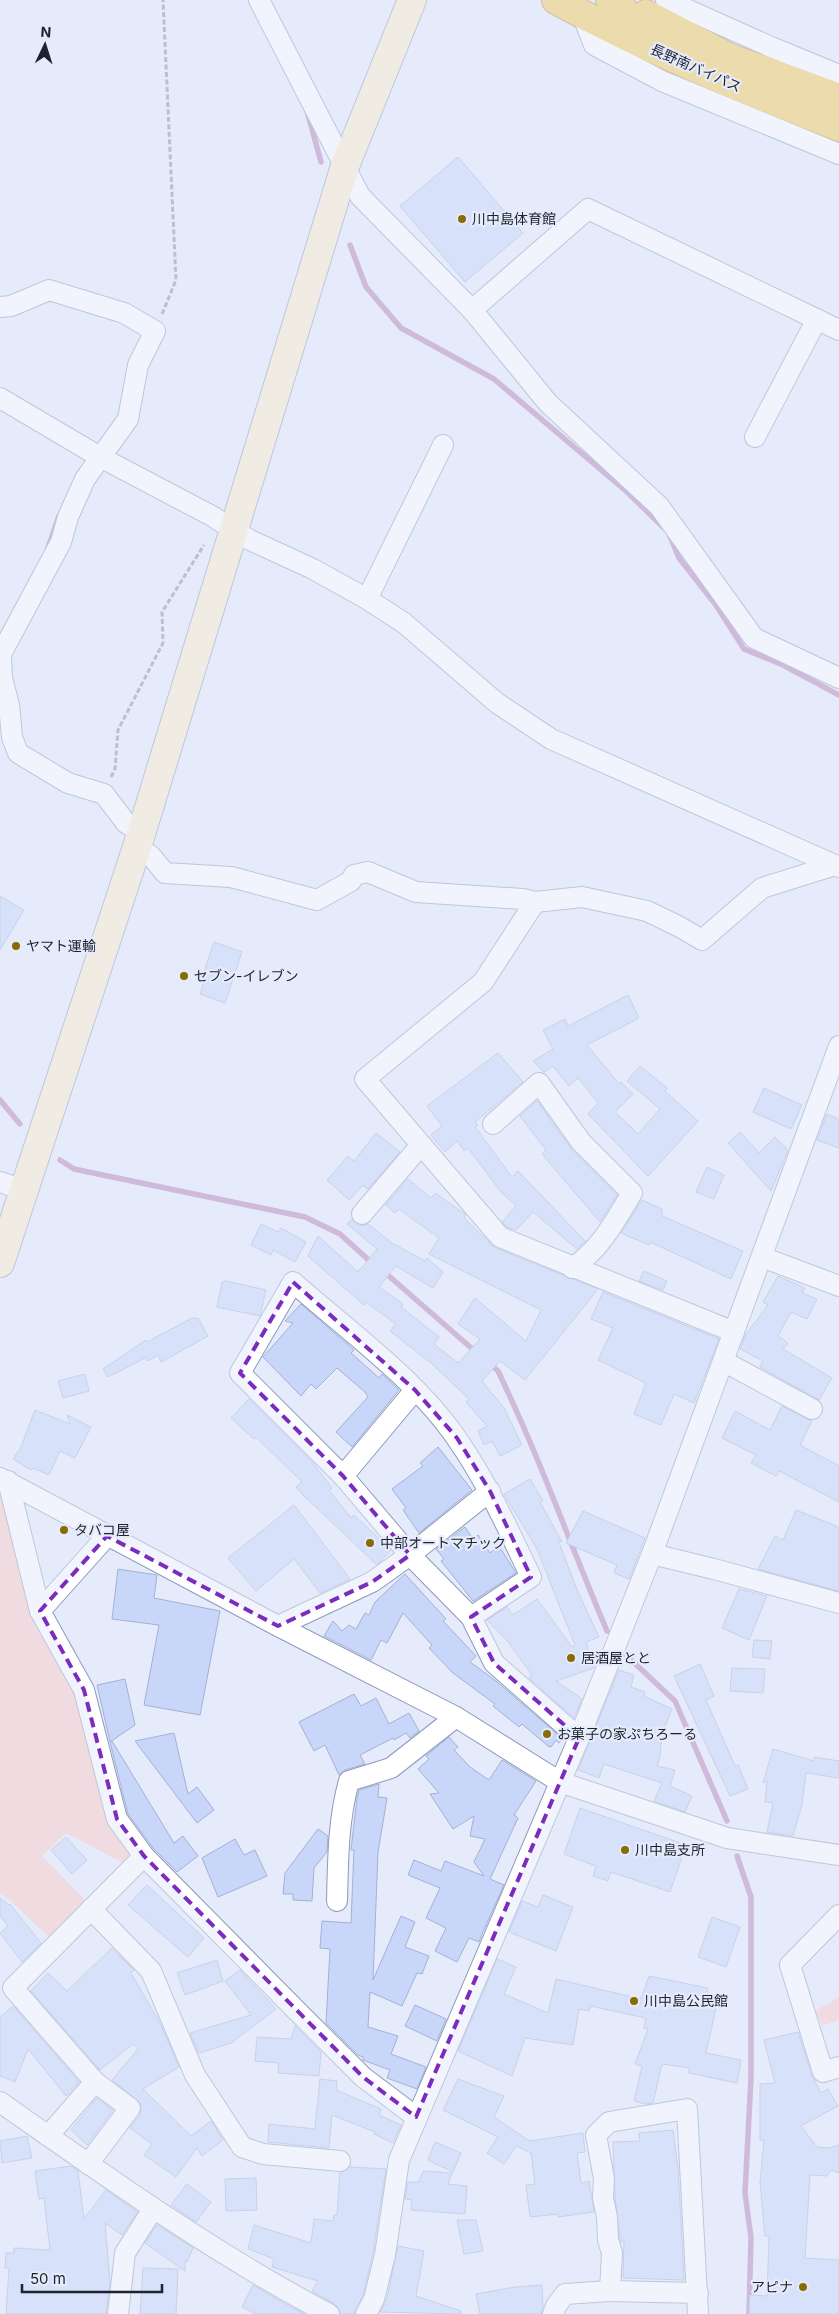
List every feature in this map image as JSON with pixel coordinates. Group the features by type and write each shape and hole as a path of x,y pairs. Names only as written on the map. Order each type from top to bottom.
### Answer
{"highway":[{"name":"長野南バイパス","path":"556,0 724,82 839,127"},
{"name":"長野南バイパス","path":"615,3 629,18 724,69 839,116"},
{"path":"615,3 633,7 730,58 839,98"}],"street":[{"path":"259,0 360,196 472,310 548,403 659,506 754,638 839,678"},
{"path":"0,1263 12,1186 139,840 345,166 412,0"},
{"path":"666,0 839,75"},
{"path":"582,14 594,45 662,81 839,154"},
{"path":"472,310 588,209 839,330"},
{"path":"0,307 11,306 49,290 124,313 155,330 138,365 128,419 85,479 68,517 61,542 1,654 2,678 12,737 18,753 68,783 104,794 165,873 231,877 317,900 351,882 354,875 368,872 416,892 523,898 535,902 582,897 647,911 702,940 762,888 837,866"},
{"path":"755,437 817,319"},
{"path":"0,399 100,456 212,516 234,532 313,570 367,599 404,623 497,704 551,739 837,866"},
{"path":"367,599 443,445"},
{"path":"535,902 483,982 365,1080 500,1237 572,1268 734,1332"},
{"path":"366,2314 374,2299 385,2255 399,2160 579,1738 652,1554 839,1046"},
{"path":"493,1124 539,1083 581,1142 632,1193 606,1237 582,1261 572,1268"},
{"path":"362,1214 421,1145"},
{"path":"762,1257 839,1286"},
{"path":"471,1617 530,1576 490,1491 457,1438 416,1390 293,1282 240,1373 344,1476 410,1555 471,1617 494,1663 579,1738"},
{"path":"723,1361 812,1409"},
{"path":"344,1476 416,1390"},
{"path":"4,1480 278,1626 456,1717 560,1782 728,1838 839,1855"},
{"path":"4,1480 40,1611 84,1690 117,1819 144,1856 363,2076 416,2117"},
{"path":"278,1626 372,1582 410,1555 490,1491"},
{"path":"40,1611 107,1536"},
{"path":"652,1554 714,1569 839,1604"},
{"path":"337,1901 338,1851 344,1797 349,1781 391,1768 456,1717"},
{"path":"88,2164 130,2108 95,2082 13,1988 144,1856"},
{"path":"92,1909 151,1970 195,2075 242,2147 263,2154 340,2161"},
{"path":"839,1916 790,1965 823,2072 839,2067"},
{"path":"48,2136 95,2082"},
{"path":"0,2102 152,2209 286,2292 329,2314"},
{"path":"610,2291 612,2253 608,2240 607,2217 603,2198 604,2179 596,2135 609,2122 687,2108 698,2314"},
{"path":"118,2314 124,2253 152,2209"},
{"path":"554,2314 556,2306 566,2294 610,2291 698,2293"}],"path":[{"path":"155,330 176,280 163,0"},
{"path":"104,794 114,770 118,730 163,643 162,612 206,542"}],"highlighted area":[{"path":"293,1282 415,1390 457,1438 490,1491 531,1577 471,1617 494,1663 579,1738 416,2117 363,2077 144,1856 117,1819 84,1690 40,1611 107,1536 278,1626 372,1582 410,1555 343,1476 240,1373"}],"shaded area":[{"path":"0,1478 29,1602 86,1696 133,1855 133,1868 66,1833 42,1856 86,1901 50,1938 6,1897 0,1894"},
{"path":"839,1997 839,2020 822,2026 815,2011"}],"building":[{"name":"川中島体育館","path":"458,157 523,233 465,282 400,206"},
{"path":"0,896 24,910 0,950"},
{"path":"214,942 242,952 225,1003 200,994 204,982 201,981"},
{"path":"628,995 639,1018 587,1045 619,1084 621,1082 633,1094 615,1112 638,1134 660,1109 627,1081 640,1066 667,1088 665,1091 698,1121 648,1176 588,1114 598,1103 578,1078 569,1086 553,1066 544,1072 533,1061 553,1049 543,1030 565,1019 568,1026"},
{"path":"498,1053 523,1082 475,1122 478,1125 475,1127 512,1177 518,1171 585,1241 577,1249 533,1212 516,1230 507,1227 502,1222 516,1206 501,1192 468,1148 464,1151 457,1141 445,1152 431,1135 442,1126 427,1106"},
{"path":"764,1088 802,1105 791,1129 753,1112"},
{"path":"537,1101 572,1150 617,1195 600,1222 542,1154 546,1150 520,1116"},
{"path":"827,1114 839,1119 839,1148 817,1140"},
{"path":"740,1132 759,1153 775,1137 788,1150 771,1191 728,1143"},
{"path":"376,1133 400,1152 368,1189 363,1185 349,1200 327,1180 348,1156 354,1161"},
{"path":"707,1167 724,1175 714,1199 696,1192"},
{"path":"408,1179 431,1198 435,1193 465,1214 464,1218 495,1248 598,1289 525,1380 500,1361 482,1381 504,1408 522,1445 500,1456 492,1441 484,1445 478,1431 487,1426 466,1402 469,1399 431,1363 390,1331 396,1324 366,1302 364,1305 308,1256 318,1236 358,1272 377,1249 347,1224 352,1219 359,1226 368,1224 392,1243 425,1261 427,1258 443,1272 433,1288 396,1266 379,1287 403,1304 401,1307 439,1337 434,1344 458,1363 480,1339 458,1324 475,1298 526,1341 541,1310 429,1254 439,1238 399,1209 395,1213 386,1205"},
{"path":"642,1200 662,1209 662,1216 743,1251 731,1279 650,1242 649,1245 621,1233"},
{"path":"261,1224 278,1232 281,1228 306,1242 295,1262 273,1250 271,1255 251,1245"},
{"path":"644,1271 667,1281 663,1290 639,1281"},
{"path":"778,1276 805,1288 802,1293 817,1299 807,1319 791,1312 778,1336 788,1343 783,1349 832,1378 819,1400 760,1367 763,1361 740,1349 746,1334 768,1305 763,1302"},
{"path":"226,1281 266,1290 260,1316 217,1307 222,1282"},
{"path":"603,1292 719,1339 694,1403 674,1394 661,1425 634,1414 646,1383 598,1360 613,1328 591,1319"},
{"path":"301,1304 354,1350 351,1353 379,1378 382,1374 399,1390 352,1447 336,1432 368,1397 365,1392 337,1368 316,1389 311,1384 301,1396 263,1357 293,1323 285,1321"},
{"path":"192,1318 198,1318 208,1336 161,1362 158,1355 148,1361 145,1358 108,1377 103,1369 146,1340 147,1342"},
{"path":"85,1374 89,1391 63,1398 58,1381"},
{"path":"249,1399 312,1462 332,1488 329,1490 351,1518 354,1515 391,1550 379,1563 376,1564 303,1495 296,1487 302,1482 256,1437 254,1439 231,1418"},
{"path":"782,1406 812,1421 800,1445 839,1466 839,1502 779,1471 776,1476 751,1463 756,1455 722,1438 735,1411 770,1430"},
{"path":"35,1410 70,1424 67,1415 91,1427 75,1458 60,1451 49,1475 33,1468 31,1470 13,1459 21,1447"},
{"path":"438,1447 472,1490 419,1533 403,1510 406,1508 392,1489 423,1466 420,1463"},
{"path":"530,1479 543,1501 540,1502 562,1542 558,1540 578,1592 599,1637 586,1642 594,1668 556,1681 582,1699 574,1718 529,1678 532,1675 509,1643 487,1620 507,1607 513,1615 537,1599 572,1647 575,1645 537,1549 504,1494"},
{"path":"294,1505 350,1579 320,1593 294,1559 256,1591 228,1558"},
{"path":"796,1510 839,1527 839,1591 758,1569 775,1536 783,1540"},
{"path":"583,1511 645,1538 629,1579 614,1573 617,1565 566,1543"},
{"path":"465,1527 473,1539 478,1535 490,1553 499,1546 516,1573 473,1601 441,1561 444,1559 436,1549"},
{"path":"118,1569 157,1575 154,1598 220,1611 200,1715 144,1705 159,1625 112,1619"},
{"path":"405,1574 446,1619 443,1621 476,1656 470,1662 496,1681 563,1739 559,1743 556,1740 551,1747 548,1746 522,1724 519,1727 493,1706 495,1704 453,1673 429,1648 432,1645 403,1613 387,1643 381,1640 371,1660 324,1636 333,1621 342,1631 349,1625 356,1629 365,1613 369,1615 375,1602"},
{"path":"739,1589 767,1596 749,1640 722,1628"},
{"path":"754,1640 772,1641 770,1659 752,1657"},
{"path":"700,1664 714,1696 706,1700 735,1766 738,1765 748,1789 730,1796 674,1676"},
{"path":"732,1668 765,1669 763,1693 730,1691"},
{"path":"619,1670 634,1675 631,1687 645,1692 644,1696 672,1709 662,1734 660,1757 657,1766 675,1770 670,1786 692,1796 685,1812 654,1801 662,1783 604,1764 599,1778 578,1770"},
{"path":"125,1679 135,1725 110,1742 97,1685"},
{"path":"354,1694 361,1706 376,1698 389,1724 409,1713 419,1731 410,1738 406,1733 394,1740 393,1738 360,1755 365,1764 345,1770 339,1775 325,1745 314,1751 299,1722"},
{"path":"174,1733 188,1794 197,1787 214,1810 197,1823 135,1741"},
{"path":"449,1737 458,1747 454,1750 470,1767 489,1780 502,1760 536,1781 514,1815 518,1818 490,1879 504,1885 479,1942 469,1938 457,1962 435,1951 446,1928 426,1918 440,1888 408,1875 414,1860 441,1871 445,1861 484,1876 474,1862 485,1839 470,1836 474,1816 453,1829 430,1794 439,1793 418,1769 429,1759 426,1756"},
{"path":"112,1741 174,1843 183,1836 198,1856 177,1872 153,1848 128,1814 110,1742"},
{"path":"773,1749 814,1761 814,1757 839,1761 839,1778 806,1773 802,1804 793,1836 767,1832 773,1803 765,1802 767,1781 763,1783"},
{"path":"379,1784 378,1797 387,1798 378,1852 373,1980 401,1916 415,1922 405,1947 429,1956 422,1974 417,1973 402,2006 370,1992 368,2027 398,2036 391,2054 426,2067 417,2089 387,2078 390,2070 363,2060 363,2057 358,2055 326,2023 330,1949 320,1948 322,1921 351,1923 354,1850 351,1850 357,1798 359,1790"},
{"name":"川中島支所","path":"580,1808 686,1845 670,1892 611,1872 608,1881 593,1876 596,1866 564,1854"},
{"path":"318,1829 328,1836 327,1852 314,1868 312,1901 293,1900 293,1894 283,1894 285,1873"},
{"path":"66,1837 87,1860 72,1874 51,1850"},
{"path":"235,1839 244,1855 255,1850 267,1876 218,1897 202,1858"},
{"path":"147,1885 204,1938 188,1957 128,1905"},
{"path":"543,1895 573,1907 556,1951 509,1932 522,1901 538,1907"},
{"path":"0,1898 10,1904 41,1943 22,1962 0,1933 8,1926 0,1916"},
{"path":"712,1917 740,1927 726,1967 698,1957"},
{"path":"112,1948 134,1970 131,1973 160,2023 179,2067 143,2089 191,2136 211,2121 223,2140 202,2156 197,2148 176,2177 144,2155 152,2144 130,2128 140,2115 141,2104 112,2080 138,2049 133,2044 100,2070 31,1991 48,1973 67,1991"},
{"path":"497,1959 516,1967 504,1994 548,2013 556,1979 641,1999 649,1976 708,1988 707,1996 718,1999 706,2053 741,2060 737,2083 689,2073 689,2068 662,2064 653,2103 645,2104 634,2101 642,2066 635,2064 648,2029 644,2028 646,2018 590,2006 589,2011 579,2009 573,2045 525,2038 512,2076 458,2051"},
{"path":"217,1960 223,1981 185,1995 177,1973"},
{"path":"240,1970 276,2009 231,2043 199,2053 190,2033 251,2015 225,1981"},
{"path":"415,2005 446,2019 437,2041 405,2026"},
{"path":"13,2006 79,2082 66,2096 28,2049 15,2082 0,2076 0,2017"},
{"path":"295,2026 321,2052 319,2076 278,2073 279,2063 255,2061 257,2037 291,2039"},
{"path":"798,2032 812,2076 821,2093 828,2089 838,2106 801,2126 817,2147 829,2148 839,2145 839,2173 831,2170 827,2176 810,2175 805,2258 839,2260 839,2314 749,2314 750,2295 767,2296 769,2236 765,2236 760,2183 764,2140 760,2140 760,2084 775,2083 764,2040"},
{"path":"320,2079 337,2081 336,2090 381,2109 379,2115 401,2125 393,2143 374,2134 375,2132 332,2115 329,2148 268,2142 269,2124 315,2129"},
{"path":"458,2079 504,2096 494,2117 529,2141 583,2133 585,2152 577,2153 581,2183 589,2181 594,2212 558,2217 558,2214 530,2217 526,2185 535,2184 531,2153 516,2146 504,2164 487,2153 498,2137 443,2110"},
{"path":"97,2098 113,2110 87,2145 71,2130"},
{"path":"673,2130 678,2168 684,2280 623,2278 624,2241 621,2242 620,2238 615,2197 613,2142 640,2141 639,2133"},
{"path":"27,2136 32,2158 2,2163 0,2141"},
{"path":"435,2142 461,2153 453,2172 428,2160"},
{"path":"71,2166 78,2171 84,2219 106,2190 137,2212 122,2235 105,2223 110,2281 106,2314 6,2314 9,2268 5,2268 6,2253 14,2253 14,2248 50,2250 44,2198 39,2199 35,2171"},
{"path":"350,2167 386,2169 373,2253 363,2295 354,2314 341,2314 335,2304 312,2291 318,2281 272,2267 274,2259 248,2249 254,2225 311,2243 314,2219 333,2221 334,2215 337,2215 340,2173"},
{"path":"423,2171 452,2173 448,2184 467,2186 465,2214 411,2210 412,2200 405,2199 408,2182 419,2182"},
{"path":"256,2178 257,2210 226,2211 225,2179"},
{"path":"187,2184 211,2202 196,2222 171,2205"},
{"path":"457,2220 476,2220 483,2251 464,2254"},
{"path":"157,2225 193,2248 187,2262 185,2261 185,2271 145,2243"},
{"path":"398,2246 424,2251 416,2296 461,2311 461,2314 380,2312 386,2302"},
{"path":"143,2268 178,2269 176,2314 140,2314"},
{"path":"253,2285 304,2314 256,2314 242,2307"},
{"path":"542,2285 543,2306 541,2314 480,2314 476,2294 515,2287"}],"waterway":[{"path":"307,111 321,162"},
{"path":"350,245 366,287 401,328 494,379 626,491 663,527"},
{"path":"48,548 59,516"},
{"path":"670,536 679,558 716,605 744,649 783,665 839,695"},
{"path":"0,1100 20,1124"},
{"path":"60,1160 74,1169 305,1217 340,1234 373,1264"},
{"path":"382,1270 477,1353"},
{"path":"490,1364 498,1371 513,1403 607,1631"},
{"path":"627,1656 675,1701 727,1821"},
{"path":"737,1856 751,1897 751,2078 745,2193 751,2238 749,2314"}],"place":[{"name":"川中島体育館","path":"462,219"},
{"name":"ヤマト運輸","path":"16,946"},
{"name":"セブン-イレブン","path":"184,976"},
{"name":"タバコ屋","path":"64,1530"},
{"name":"中部オートマチック","path":"370,1543"},
{"name":"居酒屋とと","path":"571,1658"},
{"name":"お菓子の家ぷちろーる","path":"547,1734"},
{"name":"川中島支所","path":"625,1850"},
{"name":"川中島公民館","path":"634,2001"},
{"name":"アピナ","path":"803,2287"}]}
